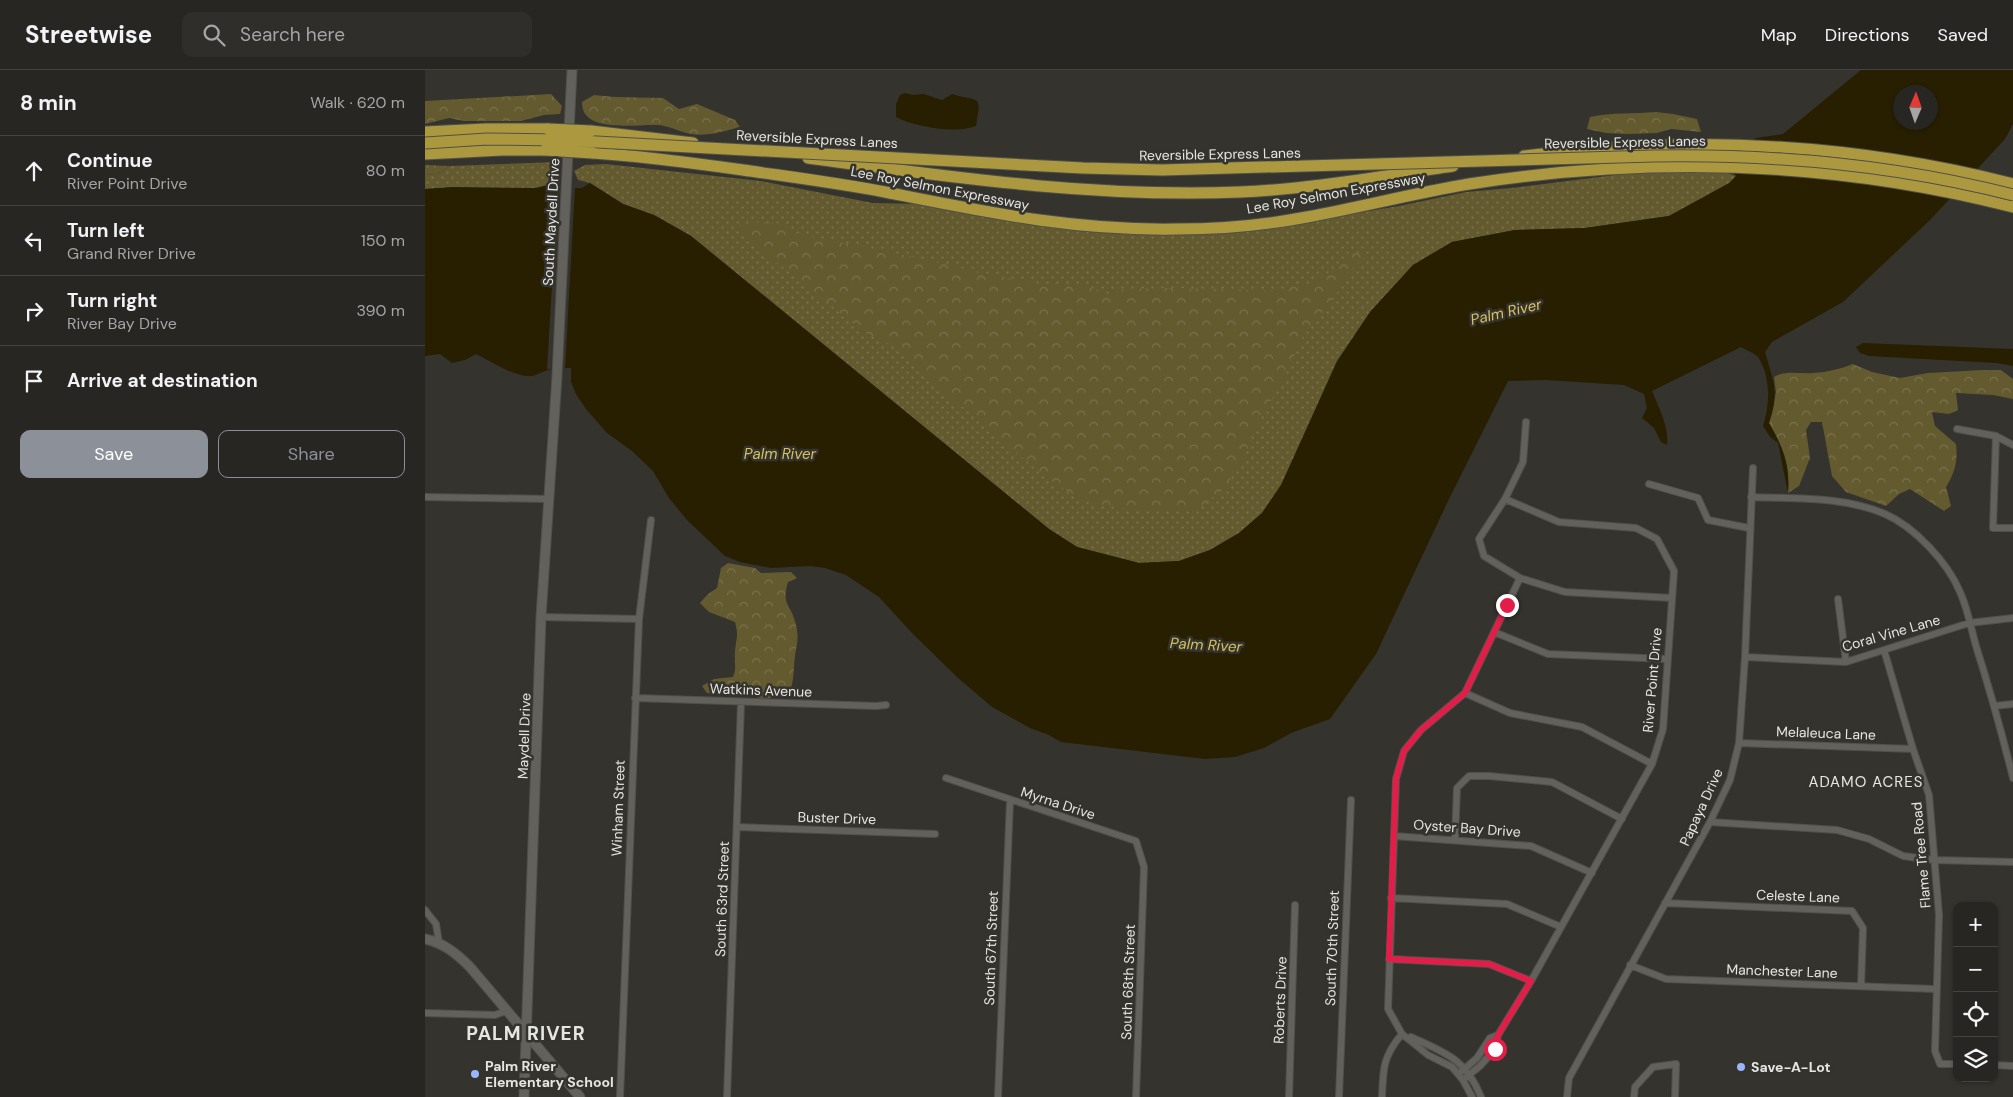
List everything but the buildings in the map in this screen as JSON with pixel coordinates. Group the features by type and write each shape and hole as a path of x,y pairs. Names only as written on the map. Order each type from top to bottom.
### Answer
{"highway":[{"name":"Lee Roy Selmon Expressway","path":"425,132 486,129 591,131 667,139 987,182 1071,188 1197,193 1241,192 1302,187 1509,157 1594,147 1713,144 1856,154 1935,166 2012,183"},
{"name":"Reversible Express Lanes","path":"425,142 487,139 560,140 1083,168 1163,170 1654,156 1731,156 1794,159 1873,168 1949,181 2013,195"},
{"name":"Lee Roy Selmon Expressway","path":"425,154 545,150 652,158 813,180 1037,221 1128,229 1207,228 1303,218 1469,184 1562,172 1629,168 1722,166 1792,170 1865,178 1937,190 2013,207"}],"street":[{"name":"South Maydell Drive","path":"557,376 572,70"},
{"name":"Maydell Drive","path":"524,1097 541,617 557,376"},
{"path":"1526,422 1523,462 1505,499 1479,540 1484,556 1520,578 1565,592 1672,598"},
{"path":"1957,429 1996,436 2013,445"},
{"path":"1996,436 1993,528 2013,528"},
{"name":"Papaya Drive","path":"1567,1097 1569,1078 1710,822 1730,780 1739,743 1745,657 1753,468"},
{"path":"1649,484 1698,498 1708,520 1749,528"},
{"path":"425,497 548,499"},
{"path":"1751,498 1834,501 1863,507 1887,515 1913,532 1941,560 1961,593 2013,778"},
{"name":"River Point Drive","path":"1461,1077 1469,1075 1480,1066 1495,1049 1498,1035 1531,981 1652,764 1663,729 1674,571 1657,539 1636,528 1559,522 1505,499"},
{"name":"Winham Street","path":"620,1097 639,619 651,520"},
{"path":"1472,1097 1461,1077 1452,1067 1428,1055 1403,1034 1388,1009 1396,778 1404,751 1421,730 1465,693 1520,578"},
{"path":"1838,599 1846,662"},
{"path":"541,617 639,619"},
{"name":"Coral Vine Lane","path":"1745,657 1846,662 1969,623 2013,618"},
{"path":"1494,632 1548,654 1667,659"},
{"name":"Flame Tree Road","path":"1884,650 1913,749 1929,795 1939,915 1935,989 1935,1051 1940,1064 1953,1064"},
{"path":"1465,693 1510,713 1581,727 1652,764"},
{"name":"Watkins Avenue","path":"635,698 741,703 876,706 886,704"},
{"name":"South 63rd Street","path":"727,1097 741,703"},
{"path":"1994,706 2013,704"},
{"name":"Melaleuca Lane","path":"1739,743 1913,749"},
{"path":"1455,839 1457,788 1469,776 1552,782 1622,820"},
{"name":"Myrna Drive","path":"946,778 1137,842 1145,867"},
{"name":"South 67th Street","path":"998,1097 1010,800"},
{"name":"South 70th Street","path":"1339,1097 1351,800"},
{"path":"1710,822 1837,830 1869,839 1903,856 1934,860 2013,862"},
{"name":"Buster Drive","path":"737,827 935,834"},
{"name":"Oyster Bay Drive","path":"1394,836 1531,846 1591,874"},
{"name":"South 68th Street","path":"1136,1097 1145,867"},
{"path":"1391,898 1507,904 1561,927"},
{"name":"Celeste Lane","path":"1665,903 1852,911 1863,928 1861,986"},
{"name":"Roberts Drive","path":"1289,1097 1295,904"},
{"path":"425,910 436,924 439,943"},
{"path":"425,939 450,948 470,967 580,1097"},
{"path":"1389,959 1489,964 1531,981"},
{"name":"Manchester Lane","path":"1631,966 1666,979 1935,989"},
{"path":"425,1013 495,1015 506,1011"},
{"path":"1403,1034 1454,1057 1465,1068 1481,1097"},
{"path":"1382,1097 1383,1067 1392,1046 1403,1034"},
{"name":"River Point Drive","path":"1461,1077 1465,1068 1477,1058 1491,1038 1498,1035"},
{"path":"1634,1097 1635,1087 1653,1067 1676,1064 1675,1097"},
{"path":"1998,1065 2013,1066"}],"green space":[{"path":"551,94 562,106 560,114 544,115 521,121 464,121 449,118 425,124 425,101"},
{"path":"594,95 663,98 679,109 697,104 735,120 740,127 697,135 661,125 623,126 599,123 590,119 584,112 582,102"},
{"path":"1656,112 1697,119 1701,132 1671,129 1657,133 1628,134 1606,133 1587,129 1590,117 1598,115"},
{"path":"558,162 559,184 533,188 425,189 425,175 437,174 450,166"},
{"path":"606,164 761,181 873,203 920,204 1054,220 1181,227 1326,218 1399,206 1466,192 1631,173 1721,171 1736,176 1729,184 1669,216 1585,228 1515,230 1452,242 1413,265 1370,312 1281,485 1262,513 1239,533 1210,550 1179,561 1139,563 1077,547 1049,529 691,236 654,215 623,204 590,183 578,180 574,171 585,165"},
{"path":"425,165 450,166 437,174 425,175"},
{"path":"749,222 785,224 793,231 805,236 1046,285 1088,286 1108,295 1125,289 1174,288 1279,291 1316,282 1354,253 1365,256 1349,272 1333,300 1303,336 1286,374 1257,425 1244,457 1224,489 1197,509 1131,510 1083,501 1042,475 984,423 957,403 899,349 861,330 791,273 746,240 736,225"},
{"path":"1853,364 1872,372 1900,378 1928,373 2001,370 2013,379 2013,399 1993,395 1956,393 1958,410 1949,414 1932,412 1935,426 1956,444 1957,456 1955,466 1946,487 1951,506 1944,511 1910,489 1899,494 1886,506 1846,492 1832,476 1822,422 1811,422 1806,430 1810,458 1799,486 1788,493 1788,474 1785,457 1769,423 1776,392 1774,377 1788,373 1824,372"},
{"path":"728,563 755,568 761,573 791,572 797,578 788,582 786,590 786,600 794,618 798,638 793,681 788,695 765,699 755,697 746,692 729,695 707,693 702,686 714,679 733,677 735,671 737,634 735,622 709,612 700,603 717,588 721,568"}],"water":[{"name":"Palm River","path":"1861,70 2013,70 2013,124 2005,139 1931,219 1843,302 1772,342 1765,352 1773,379 1775,395 1769,423 1785,456 1788,473 1788,493 1778,443 1770,437 1763,426 1768,400 1765,373 1758,357 1741,347 1652,391 1665,424 1667,445 1661,442 1654,428 1642,418 1647,408 1644,394 1624,385 1546,380 1508,381 1449,499 1376,654 1330,719 1291,733 1264,748 1235,757 1205,759 1061,742 1030,728 992,707 957,677 911,632 879,597 846,575 825,568 810,566 771,568 740,562 725,556 687,520 669,498 653,471 632,451 607,433 586,409 571,382 571,368 555,368 532,376 526,376 503,368 476,354 465,360 452,363 440,354 425,356 425,189 452,187 536,188 551,184 564,188 582,188 590,183 623,204 654,215 691,236 1049,529 1077,547 1139,563 1179,561 1210,550 1239,533 1262,513 1281,485 1337,361 1370,312 1413,265 1452,242 1515,230 1585,228 1669,216 1729,183 1736,176 1728,162 1740,148 1756,138 1783,134"},
{"path":"905,93 913,95 924,94 942,100 952,94 973,99 978,103 979,108 976,126 946,129 904,121 896,117 896,104 900,95"},
{"path":"1863,343 2013,349 2013,366 1997,363 1869,356 1860,353 1856,347"}],"pier":[{"path":"558,184 575,186 565,370 547,369"}],"place":[{"name":"Save-A-Lot","path":"1741,1067"},
{"name":"Palm River Elementary School","path":"475,1074"}],"district":[{"name":"ADAMO ACRES","path":"1866,782"},
{"name":"PALM RIVER","path":"526,1033"}],"route":[{"path":"1495,1049 1498,1035 1531,981 1489,964 1389,959 1396,778 1404,751 1421,730 1465,693 1507,605"}]}
